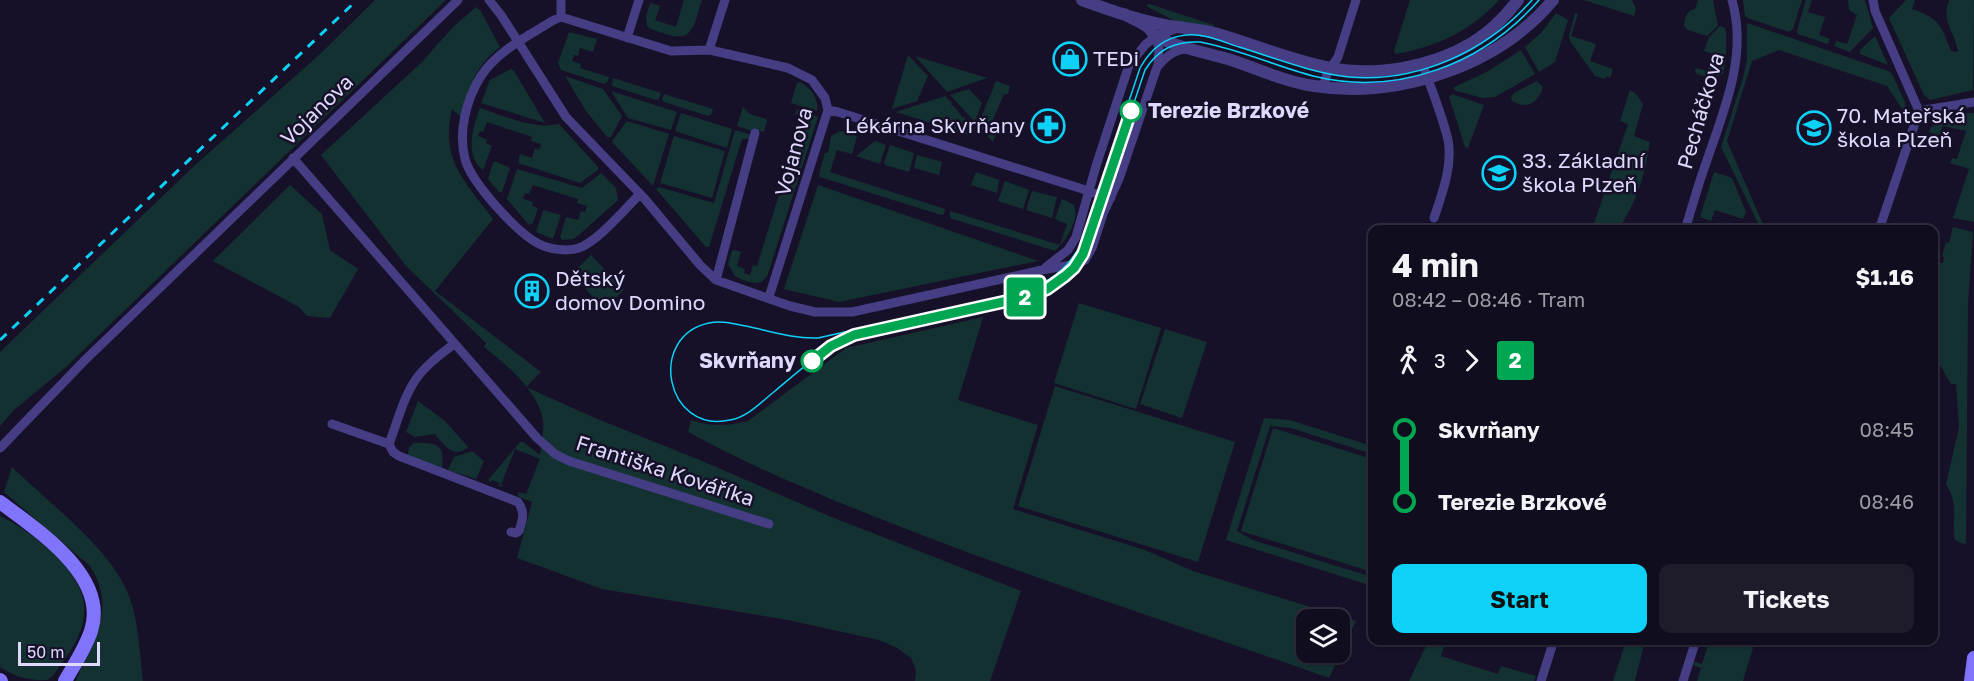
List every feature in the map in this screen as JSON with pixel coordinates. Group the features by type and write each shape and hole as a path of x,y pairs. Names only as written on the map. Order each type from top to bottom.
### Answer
{"main road":[{"path":"0,502 59,549 88,586 93,607 91,630 65,681"},
{"path":"1971,681 1974,658"}],"street":[{"name":"Vojanova","path":"0,447 54,390 458,0"},
{"path":"489,0 519,42 566,117 640,195 700,265 716,280 815,312 852,312 1042,270 1071,266 1085,260 1092,248 1111,198 1157,67 1159,49 1156,36"},
{"path":"561,0 561,17 494,58 481,76 469,102 463,123 463,151 470,173 520,231 540,245 563,250 579,248 598,236 640,195"},
{"path":"627,38 639,0"},
{"path":"709,50 725,0"},
{"path":"1082,0 1124,14 1178,27 1216,33 1330,68 1350,71 1393,69 1422,63 1459,49 1478,38 1502,19 1518,0"},
{"path":"1323,87 1330,68 1338,57 1356,0"},
{"path":"1124,14 1148,28 1156,36 1192,48 1311,86 1356,89 1388,87 1428,79 1460,67 1491,51 1533,21 1553,0"},
{"name":"Pecháčkova","path":"1687,225 1735,75 1738,44 1732,0"},
{"path":"1873,0 1875,11 1919,111 1881,225"},
{"name":"Vojanova","path":"561,17 671,51 709,50 788,68 806,75 820,88 828,110 769,297"},
{"path":"1042,270 1068,250 1076,237 1129,65 1145,45 1156,36 1178,27"},
{"path":"1157,67 1168,55 1192,48"},
{"path":"1422,63 1448,141 1448,165 1444,188 1434,218"},
{"path":"1919,111 1974,102"},
{"path":"828,110 1111,198"},
{"name":"Vojanova","path":"716,280 755,133"},
{"name":"Františka Kováříka","path":"293,158 537,438 555,454 580,465 654,486 769,524"},
{"path":"389,444 410,388 417,377 454,344"},
{"path":"332,424 389,444 393,452 399,456 518,502 524,511 523,521 519,531 511,532"},
{"path":"1541,681 1552,645"},
{"path":"1683,681 1694,645"}],"green space":[{"path":"375,0 446,0 66,367 14,410 0,426 0,352 194,166 320,54"},
{"path":"684,0 702,0 693,28 684,36 669,35 647,26 646,17 650,3 660,6 655,20 676,27"},
{"path":"1410,0 1499,0 1477,21 1452,36 1425,47 1396,54 1394,51"},
{"path":"1584,0 1632,0 1636,9 1634,16"},
{"path":"1698,0 1713,0 1718,26 1707,36 1688,30 1684,26 1687,15 1695,9"},
{"path":"1743,0 1802,0 1793,29 1789,32 1745,16"},
{"path":"1806,0 1812,0 1808,12 1825,17 1819,35 1830,39 1828,44 1798,34 1797,30"},
{"path":"1848,0 1865,0 1873,28 1850,52 1834,46 1836,41 1847,44 1857,15 1849,10"},
{"path":"1906,0 1915,0 1912,9 1934,20 1942,29 1951,51 1958,52 1948,21 1949,0 1974,0 1973,90 1930,100 1924,95 1889,18"},
{"path":"1149,4 1214,25 1215,29 1177,22 1146,6"},
{"path":"476,7 480,10 500,47 484,62 474,78 461,117 452,109 449,143 457,169 493,219 435,291 541,372 526,387 502,361 484,347 486,343 406,266 321,155 421,63 453,27"},
{"path":"1556,13 1568,20 1555,62 1539,72 1525,47 1542,32"},
{"path":"1575,13 1578,14 1571,36 1596,44 1590,61 1613,69 1610,78 1595,76 1570,41 1569,36"},
{"path":"1747,23 1891,72 1905,102 1906,110 1903,110 1887,86 1779,50 1752,61 1727,141 1763,225 1759,225 1721,147 1747,60"},
{"path":"1720,26 1726,31 1726,60 1723,74 1712,79 1697,74 1695,71 1696,68 1707,71 1713,54 1704,51 1709,37"},
{"path":"569,32 597,39 593,52 580,48 578,56 574,55 572,61 581,64 580,68 609,77 604,84 561,70 558,63"},
{"path":"1875,36 1888,65 1860,54 1860,50"},
{"path":"1521,50 1535,74 1495,97 1483,98 1456,91 1453,88 1490,70"},
{"path":"908,55 928,76 917,101 892,109"},
{"path":"915,56 987,78 947,92"},
{"path":"511,69 545,123 481,103 490,80"},
{"path":"565,76 603,89 622,116 611,137 607,137 586,111"},
{"path":"613,78 661,93 659,99 612,86"},
{"path":"996,81 1010,86 991,124 998,126 993,142 978,125"},
{"path":"1537,81 1543,87 1535,101 1522,105 1512,101 1514,93"},
{"path":"800,82 813,94 817,102 817,111 791,103 797,83"},
{"path":"969,89 982,103 975,122 950,95"},
{"path":"1630,90 1643,104 1634,136 1650,142 1643,177 1636,197 1621,225 1593,225 1628,124 1620,121"},
{"path":"611,91 677,112 671,130 628,118"},
{"path":"664,94 713,109 711,115 664,102 662,100"},
{"path":"1452,94 1484,105 1468,148 1465,147 1449,97"},
{"path":"945,96 963,118 973,126 969,135 896,112"},
{"path":"743,107 750,114 766,119 764,132 737,126"},
{"path":"480,108 529,124 559,124 598,167 598,170 580,183 518,163 520,154 532,158 535,148 539,150 541,144 531,141 532,137 487,122 483,132 480,131 478,136 487,140 486,143 492,146 483,170 477,164 472,149 473,132"},
{"path":"797,109 818,117 768,274 758,283 749,282 735,276 728,264 732,251 735,250 741,252 737,266 745,269 744,273 750,275 753,265 757,266 803,117 795,114"},
{"path":"681,113 732,129 727,148 675,131"},
{"path":"1974,113 1974,222 1953,218 1969,169 1950,163 1952,158 1957,159 1966,131 1943,126 1940,136 1929,132 1940,121"},
{"path":"627,121 669,134 653,186 612,141"},
{"path":"735,130 752,135 749,139 742,139 709,247 706,247 656,189 659,187 714,203"},
{"path":"840,131 857,136 852,154 837,150 830,172 945,209 944,214 941,215 820,177 831,136"},
{"path":"674,136 725,151 712,198 660,183"},
{"path":"875,141 886,145 880,164 856,156"},
{"path":"890,145 914,153 909,172 885,165"},
{"path":"917,155 942,162 939,175 914,168"},
{"path":"495,161 510,168 502,192 499,192 488,179"},
{"path":"517,169 582,188 601,173 616,188 618,200 579,235 573,239 562,240 560,237 566,217 578,220 581,211 585,212 587,206 577,203 578,199 533,185 529,194 525,193 523,199 533,202 532,206 538,208 533,223 529,225 507,199"},
{"path":"976,172 999,180 997,193 971,185"},
{"path":"1714,172 1732,178 1746,212 1743,219 1715,210 1711,221 1700,217"},
{"path":"1005,181 1029,190 1023,209 998,201"},
{"path":"290,185 322,214 330,250 358,269 330,318 307,316 299,307 213,261"},
{"path":"818,185 1038,261 839,302 784,289"},
{"path":"1032,191 1057,197 1052,218 1026,210"},
{"path":"1062,199 1074,205 1075,217 1067,236 1060,245 1067,224 1055,219"},
{"path":"543,210 561,215 553,239 536,232"},
{"path":"950,211 1060,245 1055,251 950,218"},
{"path":"1953,227 1973,232 1968,304 1966,543 1964,544 1955,540 1953,499 1946,484 1959,428 1956,384 1951,384 1938,365 1938,263 1943,263 1944,257 1942,256 1946,242 1949,243"},
{"path":"591,255 624,290 604,309 572,274"},
{"path":"1079,303 1161,328 1136,409 1054,383"},
{"path":"983,317 958,400 1038,425 1013,509 1145,550 1193,571 1317,609 1296,609 1296,663 1336,663 1329,678 1054,583 865,513 788,481 688,432 691,420 720,425 748,421 846,348"},
{"path":"1165,329 1207,342 1182,418 1140,404"},
{"path":"1055,386 1235,442 1198,562 1018,506"},
{"path":"527,387 829,516 1021,591 990,681 915,681 916,670 911,658 897,648 879,640 788,620 602,589 517,558 532,502 518,495 519,492 526,494 540,459 515,449 501,485 506,487 488,480 520,442 540,455 543,421 540,410"},
{"path":"418,401 445,421 468,447 458,452 445,446 435,434 415,437 406,432"},
{"path":"1264,418 1290,420 1368,445 1368,453 1291,428 1270,426 1237,531 1253,540 1368,576 1368,585 1226,540"},
{"path":"1273,428 1368,458 1368,571 1241,531"},
{"path":"414,443 428,443 437,446 442,453 442,468 408,455 409,447"},
{"path":"472,451 484,461 476,479 448,470 454,457"},
{"path":"12,467 90,539 116,571 133,609 143,681 76,681 100,625 102,597 98,582 90,566 4,492"},
{"path":"0,516 23,529 48,548 69,571 82,595 84,615 79,633 65,659 54,675 47,680 22,677 0,667"},
{"path":"1350,619 1356,621 1350,634"},
{"path":"1427,645 1445,645 1441,656 1498,674 1501,666 1536,676 1534,681 1409,681"},
{"path":"1625,645 1644,645 1635,681 1613,681"},
{"path":"1708,645 1754,645 1743,681 1697,681 1701,668 1693,665 1694,662 1702,664"}],"tram line":[{"path":"1532,0 1494,34 1450,60 1425,69 1375,78 1349,77 1321,72 1206,37 1186,35 1171,38 1153,50 1140,68 1082,242 1070,261 1056,275 1018,293 818,338 791,336 728,323 709,323 689,331 677,346 671,363 672,382 678,399 691,413 708,420 737,418 754,408 822,353 854,335 1030,296 1061,280 1083,254 1145,70 1168,48 1183,43 1200,42 1313,76 1345,81 1376,82 1407,78 1437,70 1465,58 1492,42 1517,23 1539,0"},
{"name":"2","path":"812,361 831,346 854,335 1030,296 1056,284 1074,268 1087,245 1131,111"}],"railway":[{"path":"0,340 357,0"}],"place":[{"name":"TEDi","path":"1070,59"},
{"name":"Terezie Brzkové","path":"1131,111"},
{"name":"Lékárna Skvrňany","path":"1048,126"},
{"name":"70. Mateřská škola Plzeň","path":"1814,128"},
{"name":"33. Základní škola Plzeň","path":"1499,173"},
{"name":"Dětský domov Domino","path":"532,291"},
{"name":"Skvrňany","path":"812,361"}]}
